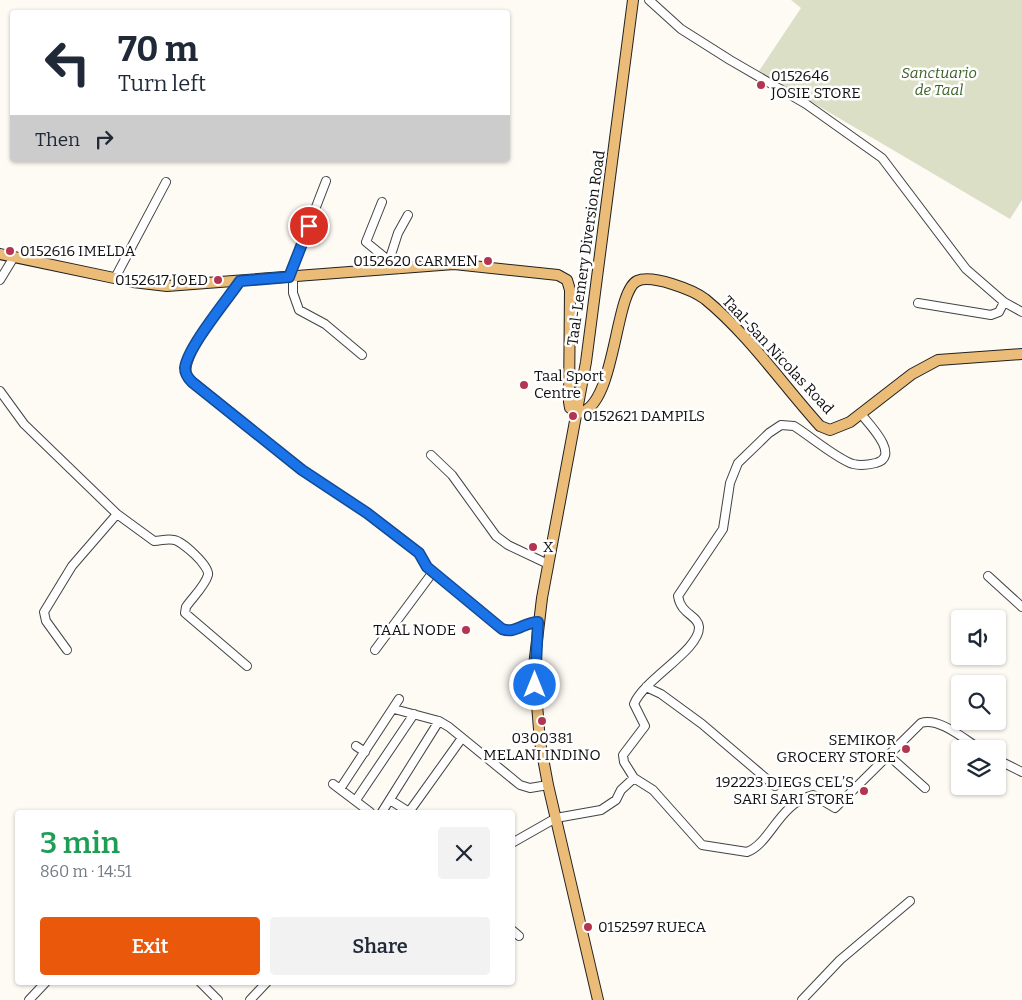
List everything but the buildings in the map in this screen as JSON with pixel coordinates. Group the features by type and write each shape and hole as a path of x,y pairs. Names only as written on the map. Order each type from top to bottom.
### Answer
{"main road":[{"name":"Taal-Lemery Diversion Road","path":"598,1000 548,785 540,742 535,685 538,622 578,413 633,0"},
{"path":"0,254 115,278 167,286 454,264 550,273 563,277 570,290 569,402 570,408 578,413"},
{"name":"Taal-San Nicolas Road","path":"578,413 586,412 593,406 608,366 623,308 631,288 636,282 643,280 664,281 704,298 729,322 820,426 830,430 850,422 912,374 938,360 1022,354"}],"street":[{"path":"649,0 681,29 806,104 882,158 966,269 1004,302 1022,312"},
{"path":"326,181 291,277 293,293 298,310 325,324 362,355"},
{"path":"115,278 166,182"},
{"path":"382,202 366,242 388,262 399,269"},
{"path":"388,262 398,233 408,215"},
{"path":"0,280 14,257"},
{"path":"240,281 192,349 185,368 188,378 302,470 367,513 419,553 432,572 502,629 512,631 530,622 538,622"},
{"path":"918,303 991,315 999,312 1004,302"},
{"path":"0,391 24,424 117,514 154,541 166,539 177,541 204,563 208,568 207,576 186,608 185,613 247,666"},
{"path":"861,414 883,443 886,451 884,458 880,462 865,466 853,464 794,426 787,424 781,425 769,433 738,463 730,483 723,529 678,596 681,607 696,620 698,630 692,645 646,687 634,704 645,726 623,755 624,762 634,778 653,790 702,845 747,852 752,850 793,804 813,795 835,808 921,723 928,721 944,726 966,740"},
{"path":"431,455 452,475 496,536 508,545 548,564"},
{"path":"67,650 46,621 44,612 72,566 117,514"},
{"path":"375,650 432,572"},
{"path":"988,576 1022,607"},
{"path":"646,687 661,694 702,724 775,786"},
{"path":"368,810 336,786 365,752 399,699"},
{"path":"394,708 439,721 520,785 530,788 548,785"},
{"path":"356,800 414,714"},
{"path":"383,810 439,721"},
{"path":"410,810 462,738"},
{"path":"356,746 365,752"},
{"path":"888,755 925,788"},
{"path":"1006,764 1022,772"},
{"path":"515,841 556,818 601,810 616,800 621,790 634,778"},
{"path":"390,800 406,810"},
{"path":"802,1000 840,960 910,901"},
{"path":"515,933 519,936"},
{"path":"29,1000 43,985"},
{"path":"203,985 218,1000"},
{"path":"250,1000 264,985"}],"green space":[{"name":"Sanctuario de Taal","path":"791,0 1022,0 1022,200 1010,219 759,71 801,8"}],"place":[{"name":"0152646 JOSIE STORE","path":"761,85"},
{"name":"0152616 IMELDA","path":"10,251"},
{"name":"0152620 CARMEN","path":"488,261"},
{"name":"0152617 JOED","path":"218,280"},
{"name":"Taal Sport Centre","path":"524,385"},
{"name":"0152621 DAMPILS","path":"573,416"},
{"name":"X","path":"533,547"},
{"name":"TAAL NODE","path":"466,630"},
{"name":"0300381 MELANI INDINO","path":"542,721"},
{"name":"SEMIKOR GROCERY STORE","path":"906,749"},
{"name":"192223 DIEGS CEL’S SARI SARI STORE","path":"864,791"},
{"name":"0152597 RUECA","path":"588,927"}],"route":[{"path":"309,226 289,277 240,281 192,349 185,368 186,374 192,382 302,470 367,513 419,553 427,567 502,629 508,632 517,630 530,622 538,622 534,666 535,685"}]}
